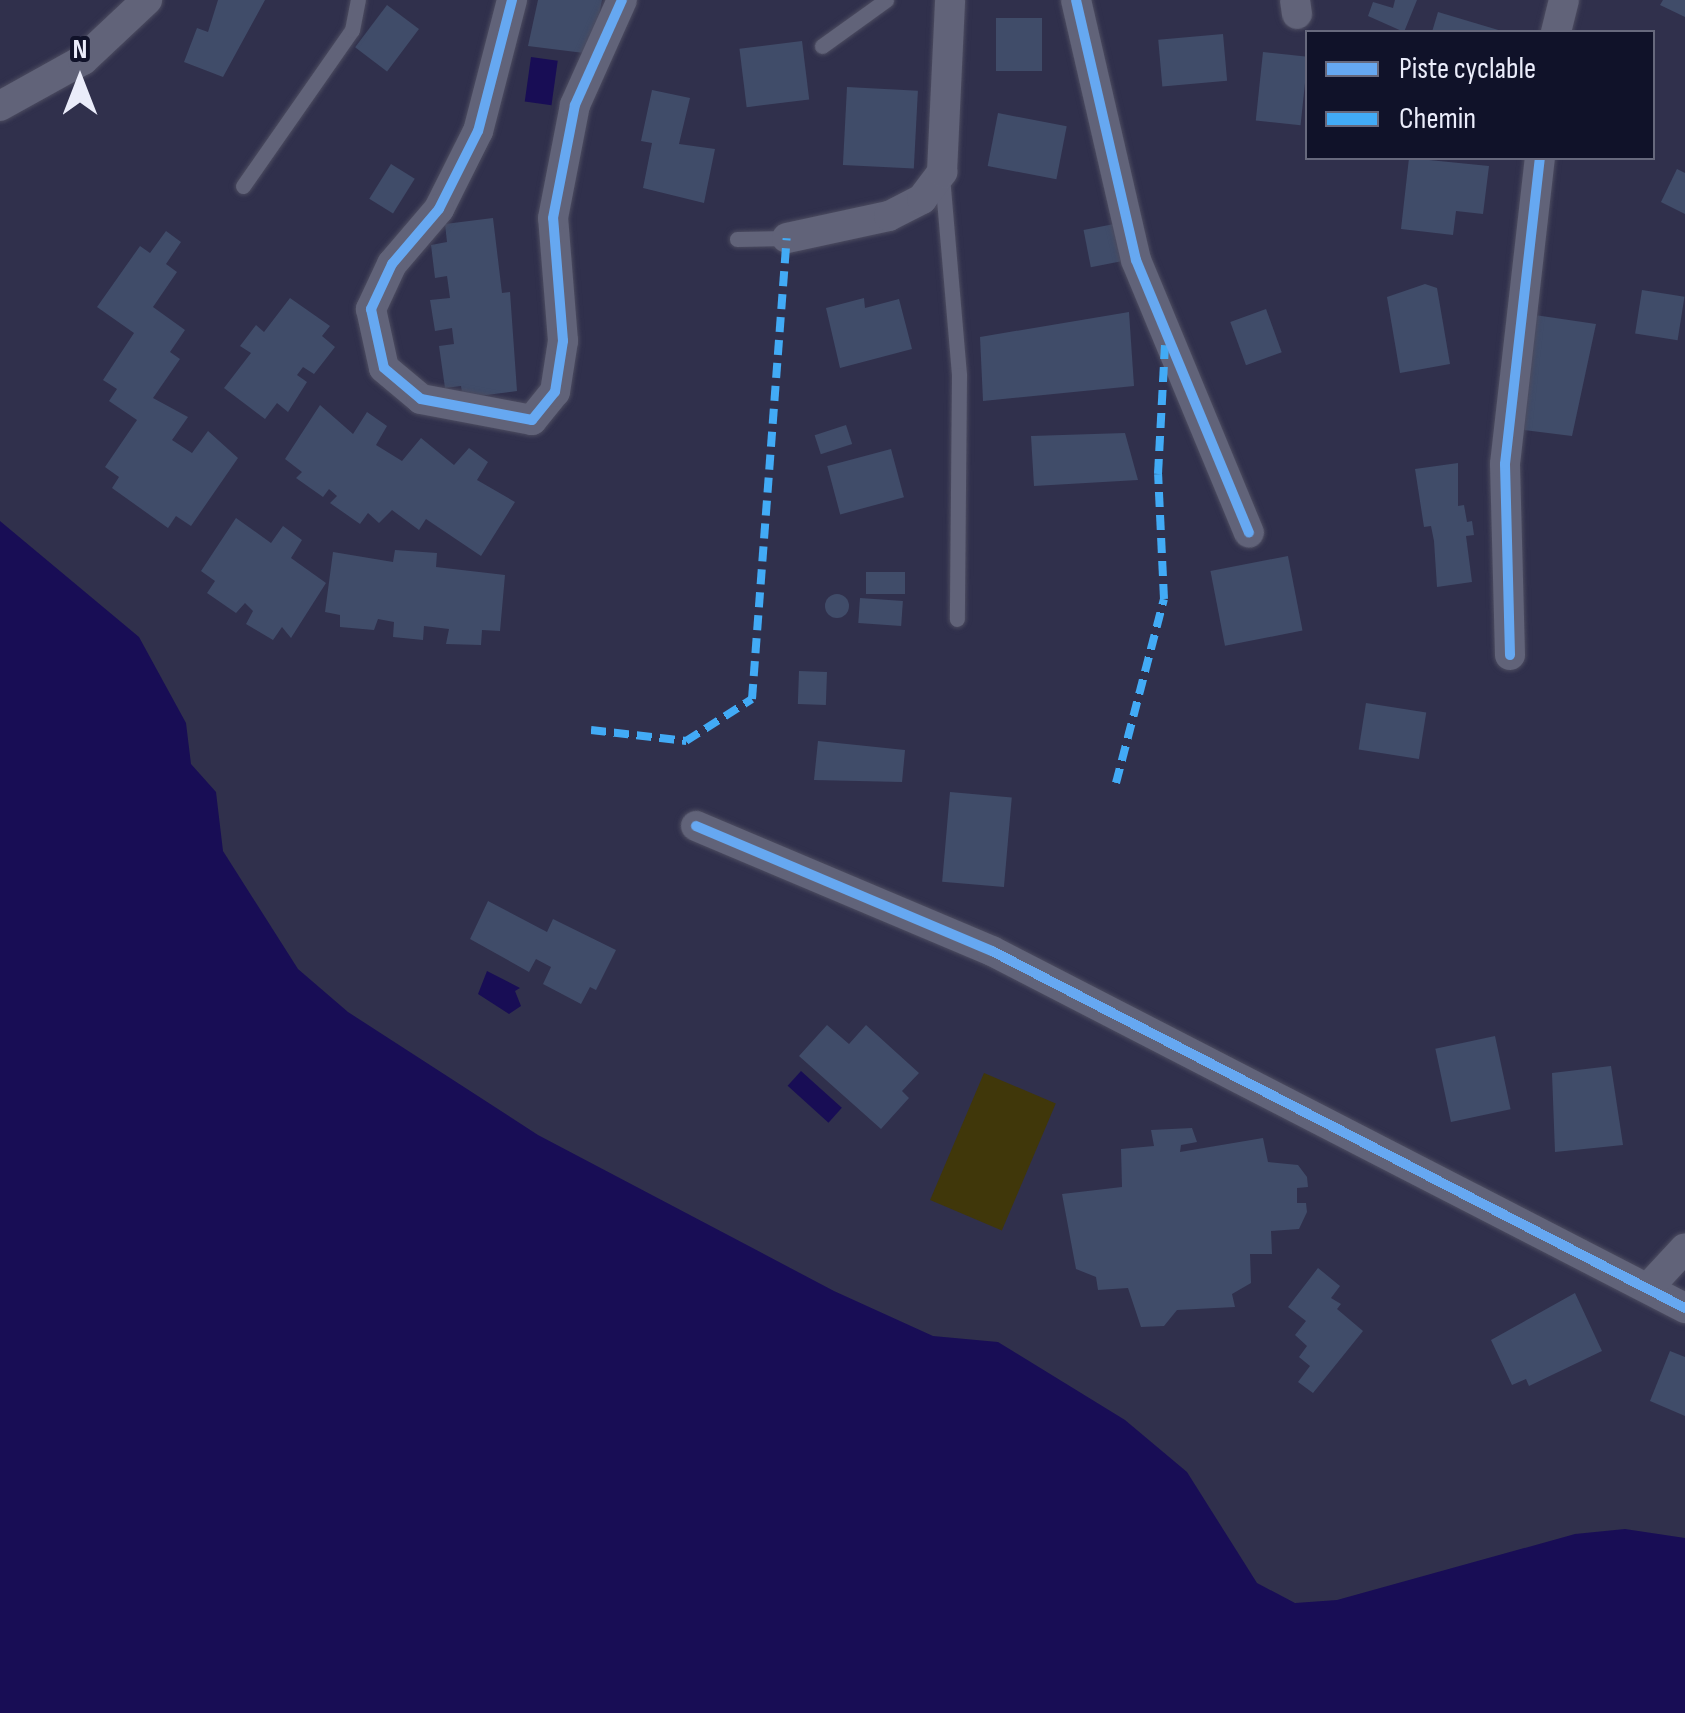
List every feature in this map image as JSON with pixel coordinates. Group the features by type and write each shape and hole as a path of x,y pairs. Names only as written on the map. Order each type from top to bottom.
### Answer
{"street":[{"path":"0,106 83,60 147,0"},
{"path":"512,0 478,131 439,209 392,264 371,308 384,368 421,400 532,420 555,392 564,341 553,218 574,105 622,0"},
{"path":"788,238 888,216 922,199 942,172 950,0"},
{"path":"1076,0 1136,260 1250,533"},
{"path":"1556,30 1564,0"},
{"path":"1510,655 1506,464 1540,160"},
{"path":"696,826 992,951 1685,1308"},
{"path":"1648,1288 1685,1248"}],"lane":[{"path":"243,186 352,30 358,0"},
{"path":"822,46 886,0"},
{"path":"942,172 959,375 957,619"},
{"path":"738,239 788,238"}],"shaded area":[{"path":"531,57 558,61 551,105 525,102"},
{"path":"0,521 139,637 186,723 191,764 216,792 223,851 298,969 348,1012 538,1135 834,1291 933,1336 998,1342 1125,1420 1187,1472 1257,1583 1295,1603 1337,1600 1575,1534 1625,1529 1685,1538 1685,1713 0,1713"},
{"path":"487,971 520,988 515,991 521,1006 509,1014 478,994"},
{"path":"801,1071 842,1108 828,1123 788,1086"},
{"path":"984,1073 1056,1103 1002,1231 930,1200"}],"building":[{"path":"218,0 265,0 223,77 184,62 197,28 208,32"},
{"path":"538,0 602,0 592,54 528,46"},
{"path":"1395,0 1417,0 1405,30 1368,16 1373,2 1393,8"},
{"path":"1663,0 1685,0 1685,17 1660,5"},
{"path":"387,5 419,29 387,71 355,47"},
{"path":"1438,12 1498,30 1433,30"},
{"path":"996,18 1042,18 1042,71 996,71"},
{"path":"1223,34 1227,81 1162,86 1158,40"},
{"path":"802,41 809,100 747,107 739,49"},
{"path":"1263,52 1305,56 1301,125 1256,121"},
{"path":"847,87 918,91 914,169 843,165"},
{"path":"652,90 690,98 679,144 715,149 704,203 643,188 652,143 641,141"},
{"path":"998,113 1067,126 1056,179 988,166"},
{"path":"1409,160 1489,166 1483,214 1456,211 1453,235 1401,229"},
{"path":"391,164 415,179 393,214 369,199"},
{"path":"1677,169 1685,173 1685,214 1661,202"},
{"path":"493,218 502,293 510,292 517,391 463,398 461,386 445,388 439,346 454,344 452,328 435,331 430,300 450,298 447,276 435,278 431,245 447,242 445,224"},
{"path":"1114,224 1121,261 1091,267 1084,230"},
{"path":"166,231 181,242 166,264 177,272 153,307 185,330 170,352 180,359 153,398 188,417 172,440 192,453 208,431 238,458 191,526 176,516 168,528 112,488 119,477 105,467 137,420 109,401 117,389 103,380 134,333 97,307 140,246 150,253"},
{"path":"1425,284 1437,288 1450,364 1400,373 1387,297"},
{"path":"1642,290 1684,297 1678,340 1635,333"},
{"path":"290,298 330,326 322,336 335,347 314,374 303,367 297,375 307,382 288,412 277,403 265,419 224,388 251,353 240,346 256,325 264,332"},
{"path":"864,298 865,308 899,299 912,349 840,368 826,308"},
{"path":"1266,309 1282,352 1246,365 1230,322"},
{"path":"1129,312 1134,386 983,401 980,337"},
{"path":"1535,315 1596,324 1572,436 1524,430"},
{"path":"320,405 353,434 367,412 387,426 376,445 402,461 421,438 454,465 469,448 488,462 477,480 515,502 481,556 426,519 419,530 392,510 379,523 368,513 360,524 330,503 337,496 329,489 323,497 296,478 302,472 285,459"},
{"path":"846,425 852,444 821,454 815,435"},
{"path":"1125,433 1138,480 1034,486 1031,436"},
{"path":"891,449 904,497 840,514 827,466"},
{"path":"1458,463 1458,506 1464,505 1474,535 1466,536 1472,582 1437,587 1434,541 1431,526 1424,527 1415,469"},
{"path":"236,518 271,543 283,526 302,540 291,558 326,583 291,638 282,627 273,640 246,624 253,611 245,603 236,613 207,593 215,581 201,571"},
{"path":"395,550 437,553 436,567 505,575 500,631 482,630 481,645 446,644 449,629 424,626 423,640 393,637 394,622 378,619 374,630 340,627 340,615 325,612 333,552 393,562"},
{"path":"1288,556 1303,631 1225,646 1210,571"},
{"path":"866,572 905,572 905,594 866,594"},
{"path":"832,594 842,594 849,606 842,618 832,618 825,611 825,601"},
{"path":"860,598 903,601 901,626 858,623"},
{"path":"799,671 827,672 826,705 798,704"},
{"path":"1366,703 1426,713 1419,759 1359,749"},
{"path":"818,741 905,750 902,782 814,780"},
{"path":"950,792 1012,797 1004,887 942,882"},
{"path":"488,901 547,932 553,919 616,950 596,990 590,987 581,1004 543,984 551,967 536,959 529,972 470,939"},
{"path":"827,1025 849,1044 866,1025 919,1073 902,1091 909,1098 881,1129 799,1056"},
{"path":"1495,1036 1511,1109 1451,1122 1435,1049"},
{"path":"1611,1066 1623,1145 1555,1152 1552,1073"},
{"path":"1192,1128 1197,1142 1181,1145 1180,1152 1263,1138 1268,1162 1298,1165 1307,1177 1308,1187 1297,1188 1297,1203 1306,1203 1307,1212 1299,1229 1271,1231 1272,1254 1250,1254 1251,1283 1232,1294 1235,1307 1177,1310 1164,1326 1141,1327 1128,1288 1098,1290 1096,1277 1076,1269 1062,1194 1122,1187 1121,1149 1154,1146 1151,1130"},
{"path":"1318,1268 1340,1286 1331,1298 1341,1304 1337,1309 1363,1331 1313,1393 1298,1382 1310,1366 1299,1357 1307,1346 1295,1335 1306,1321 1288,1307"},
{"path":"1575,1293 1602,1351 1529,1386 1526,1379 1512,1385 1491,1340"},
{"path":"1670,1351 1685,1357 1685,1416 1650,1401"}],"marked path":[{"path":"591,730 686,741 752,699 787,238"},
{"path":"1116,783 1164,599 1158,474 1165,345"}],"cycle path":[{"path":"512,0 478,131 439,209 392,264 371,309 384,368 421,399 532,420 555,392 563,341 553,218 575,105 622,0"},
{"path":"1076,0 1136,260 1249,533"},
{"path":"1510,655 1505,464 1540,160"},
{"path":"696,826 992,951 1685,1308"}]}
